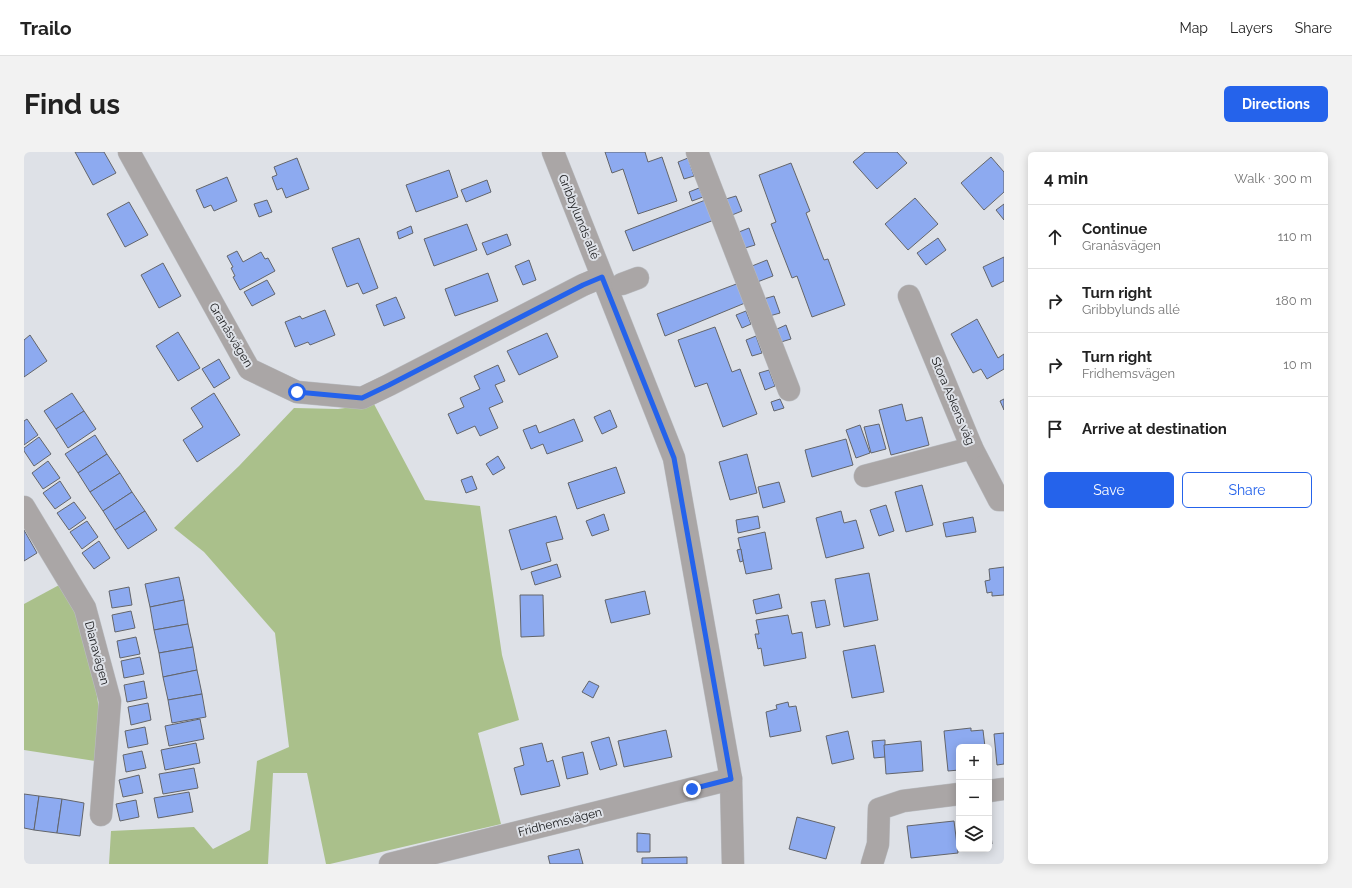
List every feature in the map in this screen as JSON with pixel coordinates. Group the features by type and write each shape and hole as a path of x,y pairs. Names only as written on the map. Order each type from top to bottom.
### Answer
{"street":[{"name":"Granåsvägen","path":"129,152 249,369 297,392 362,398 396,382 583,285 621,279"},
{"name":"Gribbylunds allé","path":"553,152 621,279 674,458 731,779 733,864"},
{"path":"697,152 789,390"},
{"name":"Stora Askens väg","path":"909,296 972,448 999,500 1004,500"},
{"path":"865,476 972,448"},
{"name":"Dianavägen","path":"24,507 86,608 110,701 101,815"},
{"name":"Fridhemsvägen","path":"390,864 731,779"},
{"path":"992,791 1004,789"},
{"path":"872,864 878,844 879,809 902,801 956,794"}],"green space":[{"path":"374,404 425,500 480,506 502,655 519,720 478,733 501,824 326,864 307,773 273,773 268,864 109,864 111,831 194,827 213,849 250,830 257,761 289,747 275,633 204,552 174,528 239,466 294,408 338,409"},
{"path":"61,584 75,611 93,668 98,703 101,743 95,761 24,750 24,604"}],"building":[{"path":"75,152 104,152 116,173 93,185"},
{"path":"605,152 645,152 648,162 662,157 677,201 638,214 623,169 612,173"},
{"path":"865,152 897,152 907,163 877,189 853,162"},
{"path":"991,157 1004,172 1004,192 984,210 961,183"},
{"path":"297,158 309,189 286,198 282,188 277,190 272,177 277,175 274,167"},
{"path":"688,158 694,176 684,179 678,162"},
{"path":"791,163 810,211 806,213 824,260 828,259 845,305 812,317 797,276 792,278 771,224 776,222 759,175"},
{"path":"449,170 458,197 416,212 406,185"},
{"path":"227,177 237,201 214,211 211,205 204,208 196,190"},
{"path":"487,180 491,192 466,202 461,190"},
{"path":"699,188 703,197 692,201 689,192"},
{"path":"736,196 742,211 732,215 726,199"},
{"path":"915,198 938,224 908,250 885,224"},
{"path":"708,199 714,220 633,251 625,231"},
{"path":"267,200 272,212 259,217 254,204"},
{"path":"129,202 148,235 125,247 107,214"},
{"path":"1004,204 1004,220 996,210"},
{"path":"467,224 477,250 434,266 424,239"},
{"path":"411,226 413,233 399,239 397,232"},
{"path":"749,228 755,245 745,248 739,232"},
{"path":"507,234 511,245 487,255 482,243"},
{"path":"359,238 378,288 363,294 358,283 347,287 332,248"},
{"path":"938,238 946,250 926,265 917,253"},
{"path":"237,251 243,262 261,252 265,259 268,258 275,271 240,290 233,277 235,276 231,268 233,267 227,256"},
{"path":"1004,257 1004,281 992,287 983,267"},
{"path":"529,260 536,280 523,285 515,266"},
{"path":"767,260 773,276 752,284 747,268"},
{"path":"163,263 181,296 159,308 141,275"},
{"path":"488,273 498,301 455,316 445,289"},
{"path":"267,280 275,294 252,306 244,292"},
{"path":"739,283 745,303 665,336 657,314"},
{"path":"774,296 780,313 766,317 760,300"},
{"path":"396,297 405,318 384,326 376,305"},
{"path":"325,310 335,335 310,345 308,342 295,347 285,322 300,316 302,319"},
{"path":"746,311 751,324 742,328 736,315"},
{"path":"977,319 998,358 1004,354 1004,369 987,379 981,369 973,373 951,334"},
{"path":"786,325 791,339 781,342 777,329"},
{"path":"715,327 732,372 740,369 757,414 723,427 707,383 695,387 678,340"},
{"path":"178,332 200,368 178,381 156,346"},
{"path":"547,333 558,357 519,375 507,351"},
{"path":"30,335 47,361 24,377 24,340"},
{"path":"756,336 762,353 752,356 746,340"},
{"path":"219,359 230,378 214,388 202,369"},
{"path":"498,365 505,381 495,385 503,402 489,408 498,428 480,436 475,426 457,434 448,414 464,407 460,398 480,389 474,376"},
{"path":"769,370 775,386 765,390 759,373"},
{"path":"72,393 84,411 56,429 44,411"},
{"path":"214,393 240,435 197,462 183,440 203,427 191,408"},
{"path":"780,399 784,408 774,411 771,402"},
{"path":"1004,399 1004,410 1000,401"},
{"path":"902,404 906,421 922,417 929,445 891,455 879,410"},
{"path":"610,410 617,427 602,434 594,417"},
{"path":"84,411 96,429 68,448 56,429"},
{"path":"27,419 38,435 24,445 24,421"},
{"path":"574,419 583,441 547,454 543,444 531,449 523,430 536,425 539,433"},
{"path":"879,424 886,449 871,453 864,427"},
{"path":"860,425 870,453 856,458 846,430"},
{"path":"95,435 107,454 78,473 65,454"},
{"path":"39,437 51,454 34,466 24,451 24,448"},
{"path":"846,439 853,465 812,477 805,450"},
{"path":"107,454 120,473 90,492 78,473"},
{"path":"747,454 757,493 730,500 719,462"},
{"path":"498,456 505,468 493,475 486,464"},
{"path":"48,461 60,478 43,489 32,473"},
{"path":"616,467 625,493 577,509 568,483"},
{"path":"120,473 132,492 103,511 90,492"},
{"path":"472,476 477,489 466,493 461,480"},
{"path":"60,481 71,498 55,509 43,493"},
{"path":"779,482 785,502 763,508 758,487"},
{"path":"922,485 933,525 906,532 895,492"},
{"path":"132,492 145,511 115,530 103,511"},
{"path":"74,502 86,518 69,530 57,513"},
{"path":"886,505 894,531 879,536 870,510"},
{"path":"145,511 157,530 128,549 115,530"},
{"path":"841,511 844,523 856,520 864,548 826,558 816,518"},
{"path":"604,514 609,530 592,536 586,521"},
{"path":"556,516 563,539 546,543 551,561 521,570 509,530"},
{"path":"758,516 760,528 738,533 736,520"},
{"path":"973,517 976,532 946,537 943,523"},
{"path":"87,521 98,537 82,549 70,532"},
{"path":"24,530 37,553 24,561"},
{"path":"765,532 772,569 746,574 738,538"},
{"path":"99,541 110,558 94,569 82,553"},
{"path":"741,549 743,561 740,562 737,550"},
{"path":"557,564 561,577 535,585 531,572"},
{"path":"1004,567 1004,595 992,596 992,592 987,593 985,581 990,580 989,569"},
{"path":"869,573 878,620 844,627 835,579"},
{"path":"179,577 184,600 150,607 145,584"},
{"path":"129,587 132,605 112,608 109,591"},
{"path":"645,591 650,614 611,623 605,600"},
{"path":"779,594 782,608 756,614 753,600"},
{"path":"520,595 543,595 544,636 521,637"},
{"path":"184,600 188,624 154,630 150,607"},
{"path":"825,600 830,625 816,628 811,602"},
{"path":"131,611 135,628 115,632 112,615"},
{"path":"788,615 792,634 802,632 806,658 764,666 761,648 758,649 755,634 759,634 756,620"},
{"path":"188,624 193,647 159,653 154,630"},
{"path":"136,637 140,654 120,658 117,641"},
{"path":"875,645 884,692 852,698 843,651"},
{"path":"193,647 197,670 163,677 159,653"},
{"path":"140,657 144,674 124,678 121,661"},
{"path":"197,670 202,694 168,700 163,677"},
{"path":"144,681 147,698 127,702 124,685"},
{"path":"589,681 599,686 593,698 582,692"},
{"path":"202,694 206,717 172,723 168,700"},
{"path":"788,702 789,707 796,706 801,731 770,737 766,712 777,709 776,705"},
{"path":"148,703 151,720 131,725 128,707"},
{"path":"200,719 204,739 169,746 165,726"},
{"path":"145,727 148,744 128,748 125,731"},
{"path":"971,728 971,731 983,730 985,744 956,744 956,770 948,771 944,731"},
{"path":"666,730 672,757 624,767 618,741"},
{"path":"848,731 854,759 832,764 826,736"},
{"path":"1004,733 1004,764 997,765 994,734"},
{"path":"609,737 617,765 600,770 591,742"},
{"path":"885,740 885,757 874,758 872,741"},
{"path":"921,741 923,771 886,774 884,745"},
{"path":"196,743 200,763 165,770 161,750"},
{"path":"542,743 547,762 553,760 560,786 521,795 514,768 524,765 520,748"},
{"path":"142,751 146,768 126,772 123,755"},
{"path":"583,752 588,774 567,779 562,757"},
{"path":"194,768 198,788 163,794 159,774"},
{"path":"139,775 143,793 123,797 119,780"},
{"path":"189,792 193,812 158,818 154,798"},
{"path":"24,794 39,796 34,830 24,828"},
{"path":"39,796 62,799 57,833 34,830"},
{"path":"62,799 84,803 80,836 57,833"},
{"path":"136,800 139,817 120,821 116,804"},
{"path":"797,817 835,827 826,859 789,849"},
{"path":"954,821 956,852 958,853 911,858 907,826"},
{"path":"637,833 650,834 650,852 637,852"},
{"path":"579,849 583,864 550,864 548,856"},
{"path":"687,857 687,864 642,864 642,858"}],"route":[{"path":"297,392 362,398 583,285 602,277 674,458 731,779 692,789"}]}
